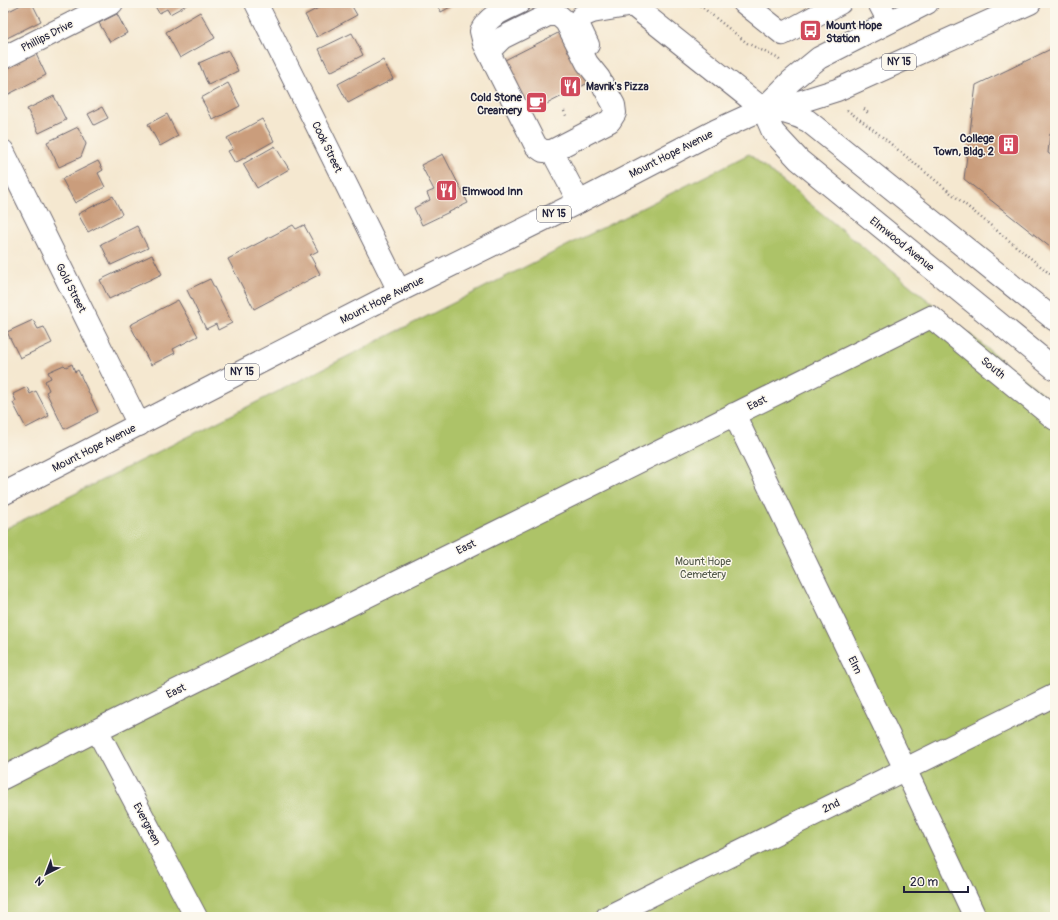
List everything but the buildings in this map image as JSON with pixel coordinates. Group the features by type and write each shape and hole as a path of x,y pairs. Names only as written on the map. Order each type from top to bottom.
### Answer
{"main road":[{"name":"Phillips Drive","path":"3,58 112,3"},
{"name":"Cook Street","path":"256,3 399,291"},
{"path":"487,49 492,48 502,38 548,15 558,16 566,22 587,63 599,78 614,105 615,114 610,121 552,151 543,151 536,146 487,49 481,31 485,23 491,17 519,3"},
{"path":"487,49 490,34 495,28 532,9 537,3"},
{"path":"744,3 783,34 840,3"},
{"path":"879,3 889,22"},
{"name":"Mount Hope Avenue","path":"763,109 798,74 825,54 927,3"},
{"name":"Mount Hope Avenue","path":"3,494 399,291 579,202 717,130 763,109 799,102 825,94 1030,3"},
{"path":"599,78 595,60 579,26 580,19 582,16 592,12 631,4"},
{"name":"Elmwood Avenue","path":"631,4 763,109 773,132 798,160 1055,369"},
{"path":"763,109 785,111 798,115 808,121 1055,320"},
{"name":"Gold Street","path":"3,151 139,425"},
{"path":"552,151 579,202"},
{"name":"East","path":"3,778 931,317"},
{"name":"South","path":"931,317 1055,419"},
{"name":"Elm","path":"734,414 975,917"},
{"name":"2nd","path":"607,917 1055,695"},
{"name":"Evergreen","path":"98,730 196,917"}],"path":[{"path":"697,3 747,43 777,58 798,74"},
{"path":"825,94 875,131 1055,278"},
{"path":"864,109 868,113"}],"green space":[{"name":"Mount Hope Cemetery","path":"749,154 1055,404 1055,917 3,917 3,530"}],"place":[{"name":"Mount Hope Station","path":"810,31"},
{"name":"Mavrik's Pizza","path":"571,86"},
{"name":"Cold Stone Creamery","path":"537,103"},
{"name":"College Town, Bldg. 2","path":"1009,144"},
{"name":"Elmwood Inn","path":"446,191"}]}
